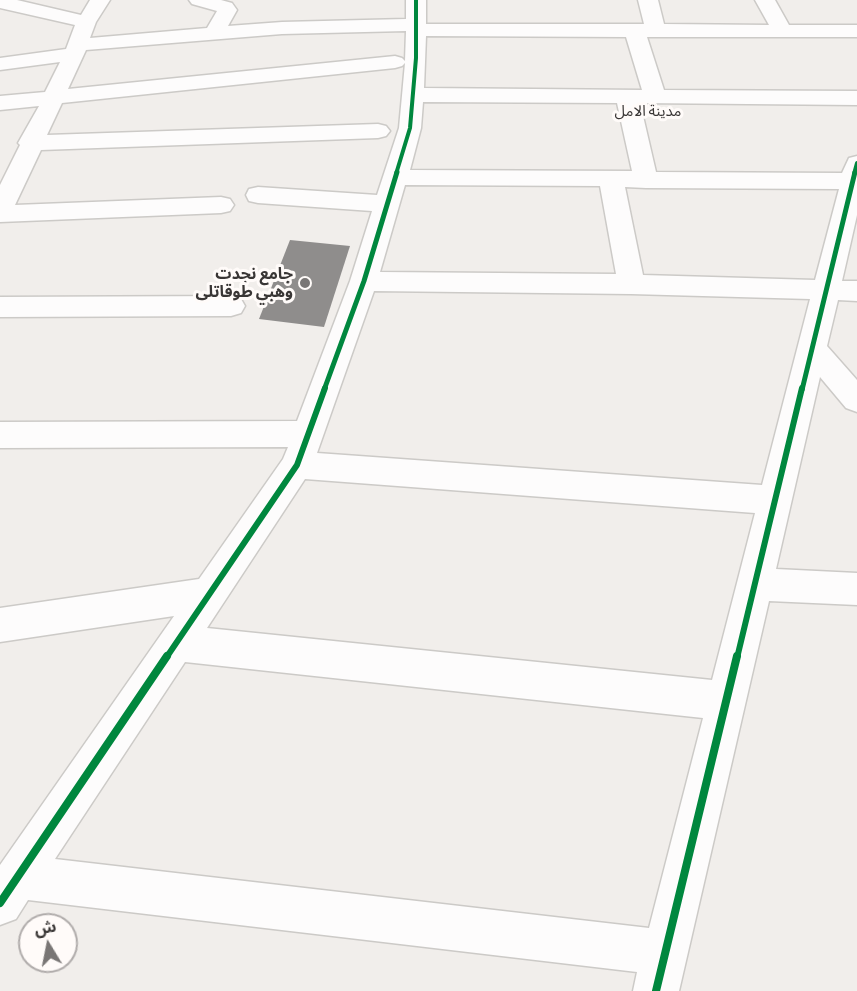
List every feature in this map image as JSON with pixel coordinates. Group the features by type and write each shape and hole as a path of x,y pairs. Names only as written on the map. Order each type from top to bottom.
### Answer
{"street":[{"path":"100,0 86,22 76,49 30,143 0,212 220,205"},
{"path":"199,0 225,7 227,10 215,32"},
{"path":"648,0 646,31 655,98"},
{"path":"765,0 782,31"},
{"path":"0,2 86,22"},
{"path":"258,195 390,191 611,180 854,172 841,290 811,347 661,972 10,890 297,465 364,281 390,191 410,128 416,18"},
{"path":"0,64 76,49 215,32 416,18 646,31 857,31"},
{"path":"0,103 395,62"},
{"path":"413,95 857,98"},
{"path":"627,97 646,180"},
{"path":"30,143 378,131"},
{"path":"611,180 631,284"},
{"path":"364,281 631,284 841,290"},
{"path":"0,307 231,306"},
{"path":"811,347 857,400"},
{"path":"0,435 307,434"},
{"path":"297,465 774,500"},
{"path":"754,584 857,589"},
{"path":"0,625 210,594"},
{"path":"177,643 726,701"}],"building":[{"name":"جامع نجدت وهبي طوقاتلى","path":"290,240 350,246 324,327 259,319"}],"cycle path":[{"path":"0,903 297,465 364,281 410,128 416,58 416,0"},
{"path":"656,991 857,163"}],"place":[{"name":"جامع نجدت وهبي طوقاتلى","path":"305,283"}],"district":[{"name":"مدينة الامل","path":"648,111"}]}
